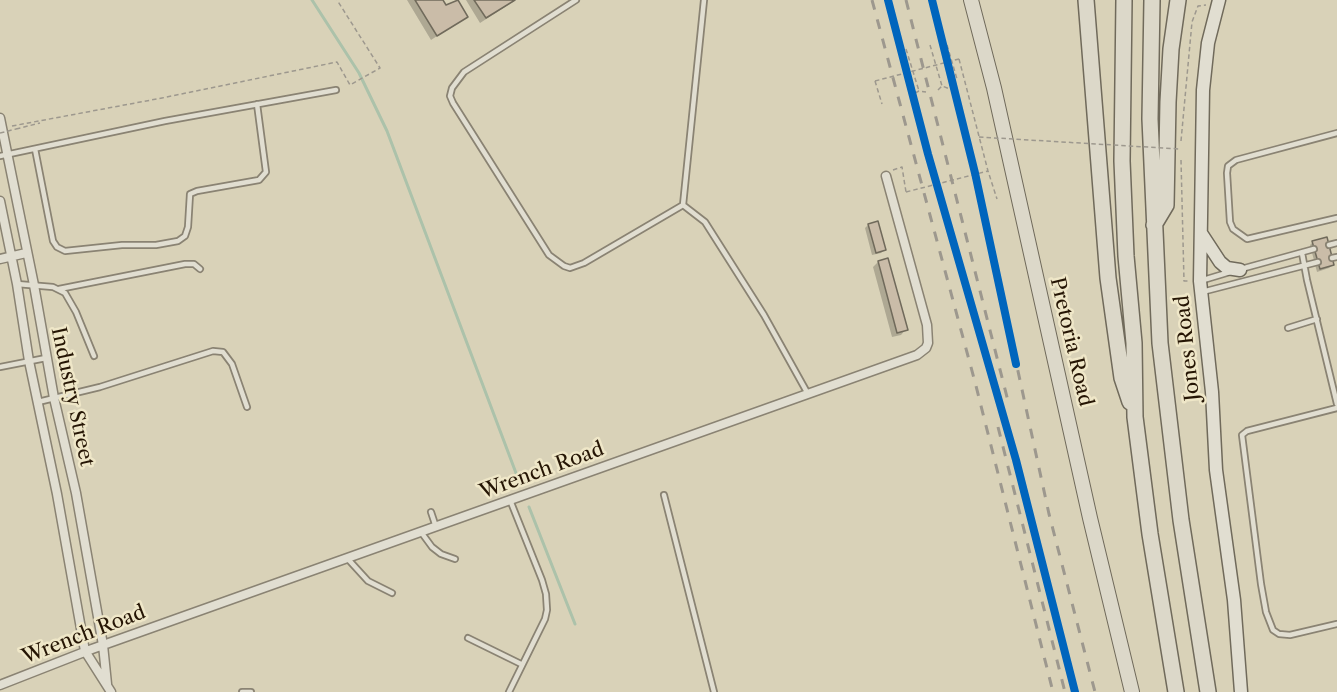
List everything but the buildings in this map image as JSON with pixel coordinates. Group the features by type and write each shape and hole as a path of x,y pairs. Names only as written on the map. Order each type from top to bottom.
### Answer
{"highway":[{"path":"1086,0 1108,279 1122,378 1135,417"},
{"path":"1124,0 1122,161 1126,256 1134,343 1135,417 1150,534 1176,692"},
{"path":"1152,0 1150,119 1160,343 1180,520 1208,692"},
{"path":"1154,225 1166,205 1171,49 1178,0"}],"main road":[{"name":"Pretoria Road","path":"971,0 994,88 1090,518 1132,692"}],"street":[{"name":"Jones Road","path":"1218,3 1208,43 1203,90 1201,286 1212,392 1216,470 1234,600 1241,692"},
{"name":"Industry Street","path":"0,118 3,155 34,285 54,398 76,493 109,688"},
{"name":"Wrench Road","path":"0,685 85,651 917,355 926,348 928,343 927,326 886,176"},
{"name":"Industry Street","path":"0,201 85,651 109,688"},
{"path":"1200,232 1220,262 1227,267 1240,270"},
{"path":"0,259 26,253"}],"lane":[{"path":"576,0 464,72 450,92 453,103 549,255 570,268 584,263 683,205"},
{"path":"683,205 704,0"},
{"path":"3,155 165,121 336,90"},
{"path":"35,149 53,240 57,247 65,251 178,241 185,236 188,227 190,194 259,180 266,172 257,105"},
{"path":"1337,133 1236,160 1228,166 1227,173 1230,222 1236,232 1247,239 1337,218"},
{"path":"683,205 705,222 764,315 808,394"},
{"path":"1329,245 1337,243"},
{"path":"1201,286 1240,270 1314,249"},
{"path":"1302,253 1337,406 1247,431 1242,435 1261,584 1266,612 1273,630 1279,634 1290,635 1337,624"},
{"path":"1201,286 1318,262"},
{"path":"17,284 59,289 185,264 194,264 200,269"},
{"path":"59,289 72,302 94,356"},
{"path":"1288,328 1317,319"},
{"path":"38,402 100,387 213,351 223,352 232,364 247,407"},
{"path":"0,367 46,358"},
{"path":"664,495 714,692"},
{"path":"509,692 545,619 546,594 510,500"},
{"path":"430,512 436,527"},
{"path":"421,532 432,547 441,554 456,560"},
{"path":"347,558 362,577 392,593"},
{"path":"468,638 521,664"},
{"path":"242,692 251,692"}],"path":[{"path":"1,130 337,62 350,85 380,68 337,0"},
{"path":"979,137 1180,148 1192,22 1198,6 1218,3"},
{"path":"930,45 942,86"},
{"path":"947,45 957,79"},
{"path":"906,49 919,91"},
{"path":"882,104 875,81 959,59 997,199"},
{"path":"942,86 950,89"},
{"path":"938,90 942,86"},
{"path":"915,93 926,92"},
{"path":"1,130 41,124 40,121"},
{"path":"1180,160 1184,281"},
{"path":"902,170 906,192 988,171"}],"waterway":[{"path":"312,0 359,73 387,131 519,481"},
{"path":"529,507 575,624"}],"railway":[{"path":"872,0 975,382 1053,692"},
{"path":"888,0 928,154 1016,460 1075,692"},
{"path":"906,0 1008,401"},
{"path":"932,0 975,173 1049,514 1095,692"},
{"path":"998,427 1065,692"}],"transit line":[{"path":"888,0 928,154 1016,460 1075,692"},
{"path":"932,0 975,173 1016,364"}]}
